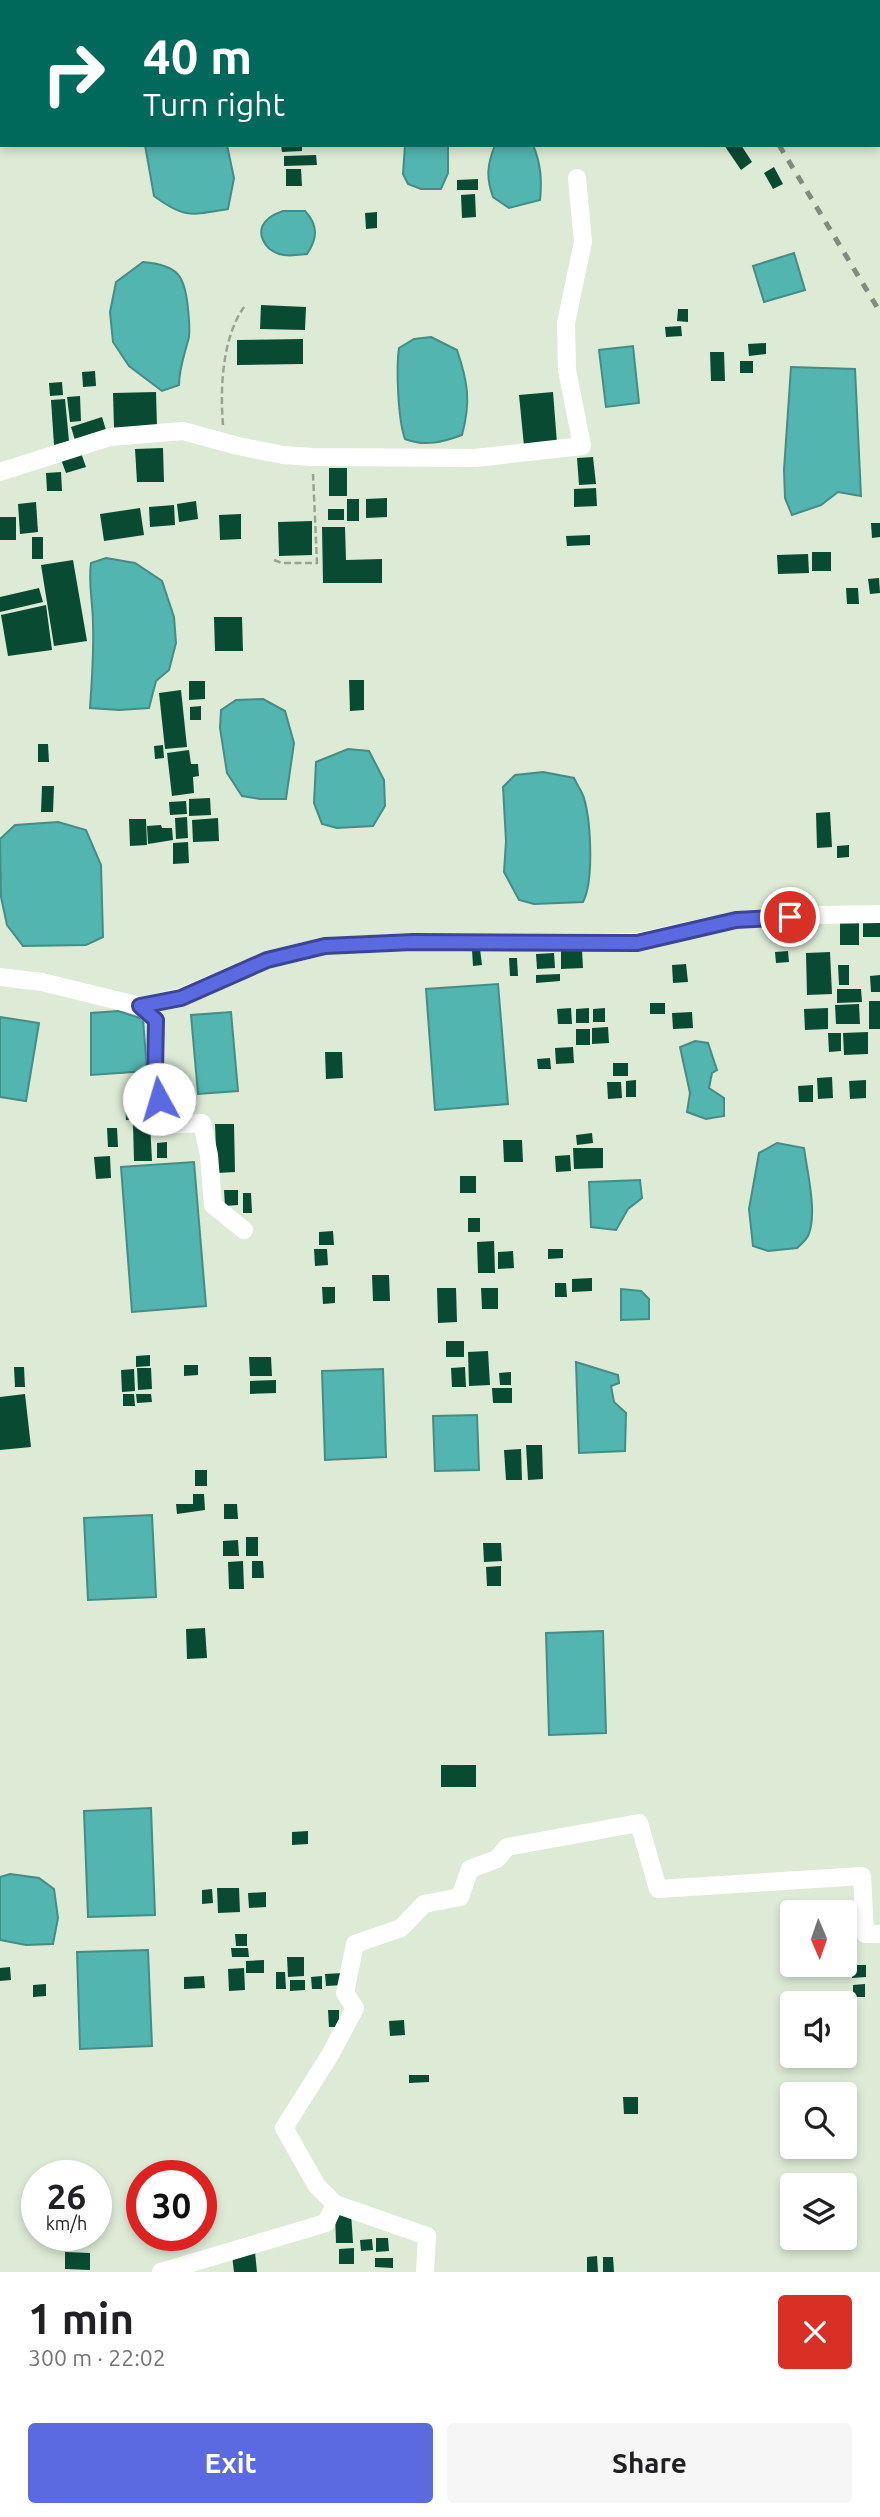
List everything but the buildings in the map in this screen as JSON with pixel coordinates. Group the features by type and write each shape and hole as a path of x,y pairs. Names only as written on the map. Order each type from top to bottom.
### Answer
{"street":[{"path":"0,472 110,437 183,431 283,456 475,458 582,446 567,370 566,323 583,242 577,178"},
{"path":"0,976 42,982 140,1006 181,998 267,960 325,946 413,942 637,943 736,920 880,914"},
{"path":"140,1006 156,1020 155,1073 162,1125 202,1123 209,1155 213,1205 244,1230"},
{"path":"425,2272 427,2236 335,2204 317,2186 284,2128 330,2055 355,2008 345,1993 355,1944 401,1928 424,1905 460,1897 470,1869 497,1859 507,1847 639,1823 658,1889 862,1876 865,1934 880,1934"},
{"path":"161,2272 326,2223 335,2204"}],"path":[{"path":"224,442 222,407 227,347 236,319 244,307"},
{"path":"274,560 282,563 317,563 312,457"}],"water":[{"path":"145,147 227,147 234,178 228,209 206,213 182,212 154,196"},
{"path":"405,147 448,147 448,173 441,189 421,189 408,184 403,174"},
{"path":"494,147 534,147 540,172 540,200 509,208 493,197 488,171"},
{"path":"283,211 305,211 312,221 315,237 307,254 282,255 265,244 261,234 264,224 271,216"},
{"path":"794,253 805,290 764,302 753,266"},
{"path":"143,262 172,269 182,280 187,297 189,337 179,385 162,391 129,366 113,342 110,312 116,282"},
{"path":"431,337 457,350 466,382 467,412 462,435 420,443 405,439 403,430 398,394 399,348 414,339"},
{"path":"633,346 639,403 606,407 599,350"},
{"path":"791,367 855,369 861,496 838,492 821,505 792,515 785,498 784,470"},
{"path":"106,558 135,563 162,581 174,617 176,643 169,670 156,681 149,708 90,708 93,645 91,563"},
{"path":"263,699 285,711 294,743 286,799 242,796 227,773 220,728 221,710 236,700"},
{"path":"348,749 369,751 384,780 385,806 373,826 337,828 322,824 314,803 316,762"},
{"path":"543,772 574,778 584,798 590,851 589,880 583,902 534,904 519,900 504,872 506,841 503,787 515,775"},
{"path":"58,822 86,830 101,865 103,937 86,945 23,946 7,925 1,897 0,839 15,825"},
{"path":"498,984 508,1104 435,1110 426,989"},
{"path":"118,1011 143,1019 147,1071 91,1075 91,1013"},
{"path":"231,1012 238,1091 198,1094 191,1015"},
{"path":"0,1017 39,1023 26,1101 0,1097"},
{"path":"695,1041 708,1043 717,1070 712,1073 709,1088 724,1098 724,1116 706,1119 687,1112 690,1093 680,1047"},
{"path":"777,1143 804,1148 812,1216 808,1236 797,1248 768,1251 753,1246 749,1209 759,1153"},
{"path":"194,1162 206,1306 132,1312 121,1167"},
{"path":"640,1180 642,1198 628,1209 616,1230 591,1227 589,1182"},
{"path":"621,1289 641,1291 649,1299 649,1319 621,1320"},
{"path":"576,1362 618,1375 619,1383 611,1386 614,1402 626,1413 625,1451 579,1453"},
{"path":"383,1369 386,1457 325,1460 322,1371"},
{"path":"477,1415 479,1470 435,1471 433,1416"},
{"path":"152,1515 156,1597 88,1600 84,1518"},
{"path":"603,1631 606,1733 549,1735 546,1633"},
{"path":"151,1808 155,1915 88,1917 84,1811"},
{"path":"10,1874 39,1878 54,1889 58,1918 53,1944 26,1945 0,1940 0,1877"},
{"path":"148,1950 152,2046 80,2049 77,1952"}],"railway":[{"path":"780,147 880,312"}],"route":[{"path":"159,1099 155,1073 156,1020 140,1006 181,998 267,960 325,946 413,942 637,943 736,920 790,917"}]}
